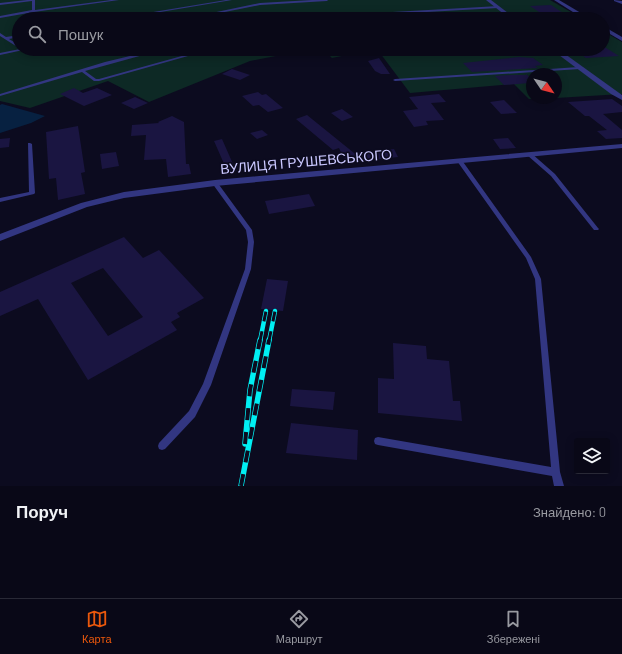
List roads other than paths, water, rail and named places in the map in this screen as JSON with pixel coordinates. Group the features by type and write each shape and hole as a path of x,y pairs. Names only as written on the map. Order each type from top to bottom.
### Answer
{"street":[{"path":"488,0 504,12"},
{"path":"556,0 576,12"},
{"path":"616,0 622,3"},
{"path":"610,32 622,39"},
{"path":"563,56 622,98"},
{"name":"ВУЛИЦЯ ГРУШЕВСЬКОГО","path":"0,238 84,205 108,198 215,183 622,146"}],"lane":[{"path":"0,4 34,0 34,11"},
{"path":"28,12 118,0"},
{"path":"156,12 231,0"},
{"path":"220,12 260,4 327,0"},
{"path":"410,12 498,7"},
{"path":"0,17 12,15"},
{"path":"0,34 12,42"},
{"path":"6,38 12,37"},
{"path":"0,54 12,51"},
{"path":"0,95 106,63 134,56"},
{"path":"83,71 95,80 99,80 186,56"},
{"path":"396,80 579,68"},
{"path":"0,200 32,193 30,144"},
{"path":"529,154 553,175 596,229"},
{"path":"459,160 529,258 538,279 556,472 559,486"},
{"path":"162,446 192,414 207,385 248,269 251,242 250,230 215,183"},
{"path":"378,441 556,472"}],"water":[{"path":"2,104 45,116 31,123 0,133 0,105"}],"railway":[{"path":"260,341 266,311"},
{"path":"269,341 275,311"},
{"path":"245,444 250,390 260,340"},
{"path":"241,486 269,340"}]}
